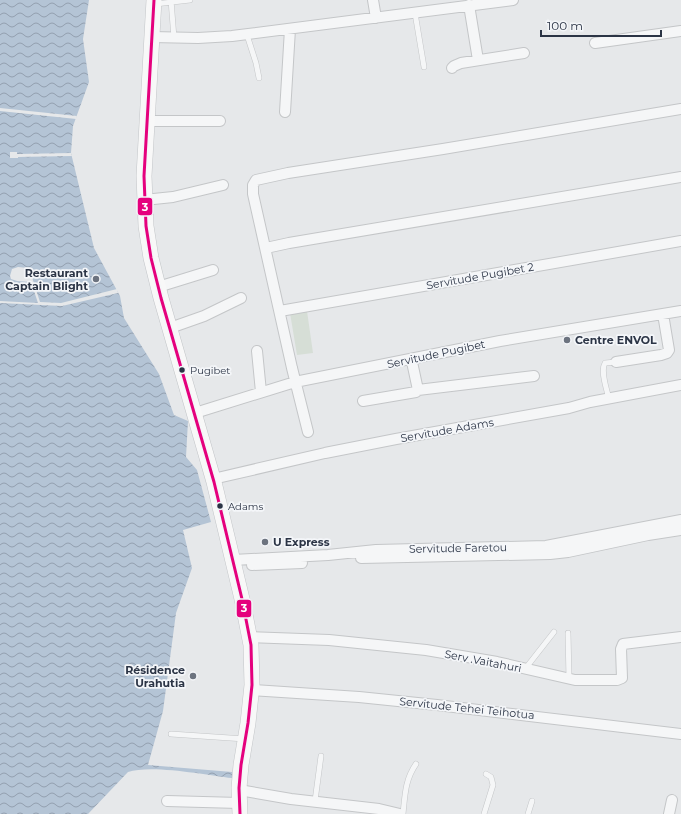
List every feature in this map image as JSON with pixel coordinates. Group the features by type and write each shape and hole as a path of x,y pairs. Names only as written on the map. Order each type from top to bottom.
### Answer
{"main road":[{"path":"154,2 144,200 148,240 158,287 213,479 234,562 249,637 252,665 252,690 246,740 241,765 239,802"}],"street":[{"path":"373,0 376,18"},
{"path":"152,37 218,38 514,0"},
{"path":"469,5 478,60"},
{"path":"285,112 290,29"},
{"path":"595,43 681,31"},
{"path":"452,68 461,63 524,53"},
{"path":"308,432 295,382 253,194 253,185 256,180 309,169 443,149 681,109"},
{"path":"147,121 220,121"},
{"path":"266,248 681,177"},
{"path":"144,200 173,197 223,185"},
{"name":"Servitude Pugibet 2","path":"280,311 681,241"},
{"path":"158,287 213,270"},
{"path":"170,328 204,316 241,298"},
{"name":"Servitude Pugibet","path":"195,413 295,382 500,341 681,311"},
{"path":"616,362 667,353 669,350 663,314"},
{"path":"257,351 261,392"},
{"path":"413,359 412,362 418,390"},
{"path":"363,401 414,393 418,390 534,376"},
{"name":"Servitude Adams","path":"213,479 325,453 569,408 590,402 681,385"},
{"name":"Servitude Faretou","path":"234,562 376,550 546,546 681,520"},
{"name":"Servitude Faretou","path":"234,562 279,564 364,558 550,554 568,552 648,535 681,530"},
{"name":"Serv .Vaitahuri","path":"249,637 329,640 426,650 497,662 582,681 620,679 622,675 621,649 623,644 681,637"},
{"name":"Servitude Tehei Teihotua","path":"252,690 359,697 681,734"},
{"path":"669,814 672,800"},
{"path":"167,801 315,801 379,809 401,814"}],"lane":[{"path":"154,2 190,0"},
{"path":"171,1 174,38"},
{"path":"415,13 424,67"},
{"path":"247,35 260,78"},
{"path":"609,399 602,366 616,362"},
{"path":"525,669 554,632"},
{"path":"568,633 569,679"},
{"path":"171,734 246,740"},
{"path":"315,801 321,756"},
{"path":"401,814 409,774 416,764"},
{"path":"484,814 493,785 491,777 486,774"},
{"path":"528,814 532,801"}],"shaded area":[{"path":"307,311 313,353 297,355 290,313"}],"water":[{"path":"0,0 89,0 83,39 89,82 73,126 71,153 94,248 120,296 124,318 159,374 174,415 188,421 186,457 197,470 211,522 183,530 192,568 176,613 163,711 148,765 232,772 232,778 150,769 128,772 88,814 0,814"}],"pier":[{"path":"0,108 77,116 76,119 0,111"},
{"path":"10,152 17,152 17,154 71,153 72,156 10,158"},
{"path":"18,267 28,268 30,271 40,302 61,303 117,289 118,293 62,306 0,303 0,301 38,303 31,282 11,279 10,276 12,269"}],"transit line":[{"name":"3","path":"154,0 144,176 146,226 151,258 161,298 214,482 242,599 251,645 252,685 248,723 241,765 239,788 240,814"}],"place":[{"name":"Restaurant Captain Blight","path":"96,279"},
{"name":"Centre ENVOL","path":"567,340"},
{"name":"Pugibet","path":"182,370"},
{"name":"Adams","path":"220,506"},
{"name":"U Express","path":"265,542"},
{"name":"Résidence Urahutia","path":"193,676"}]}
